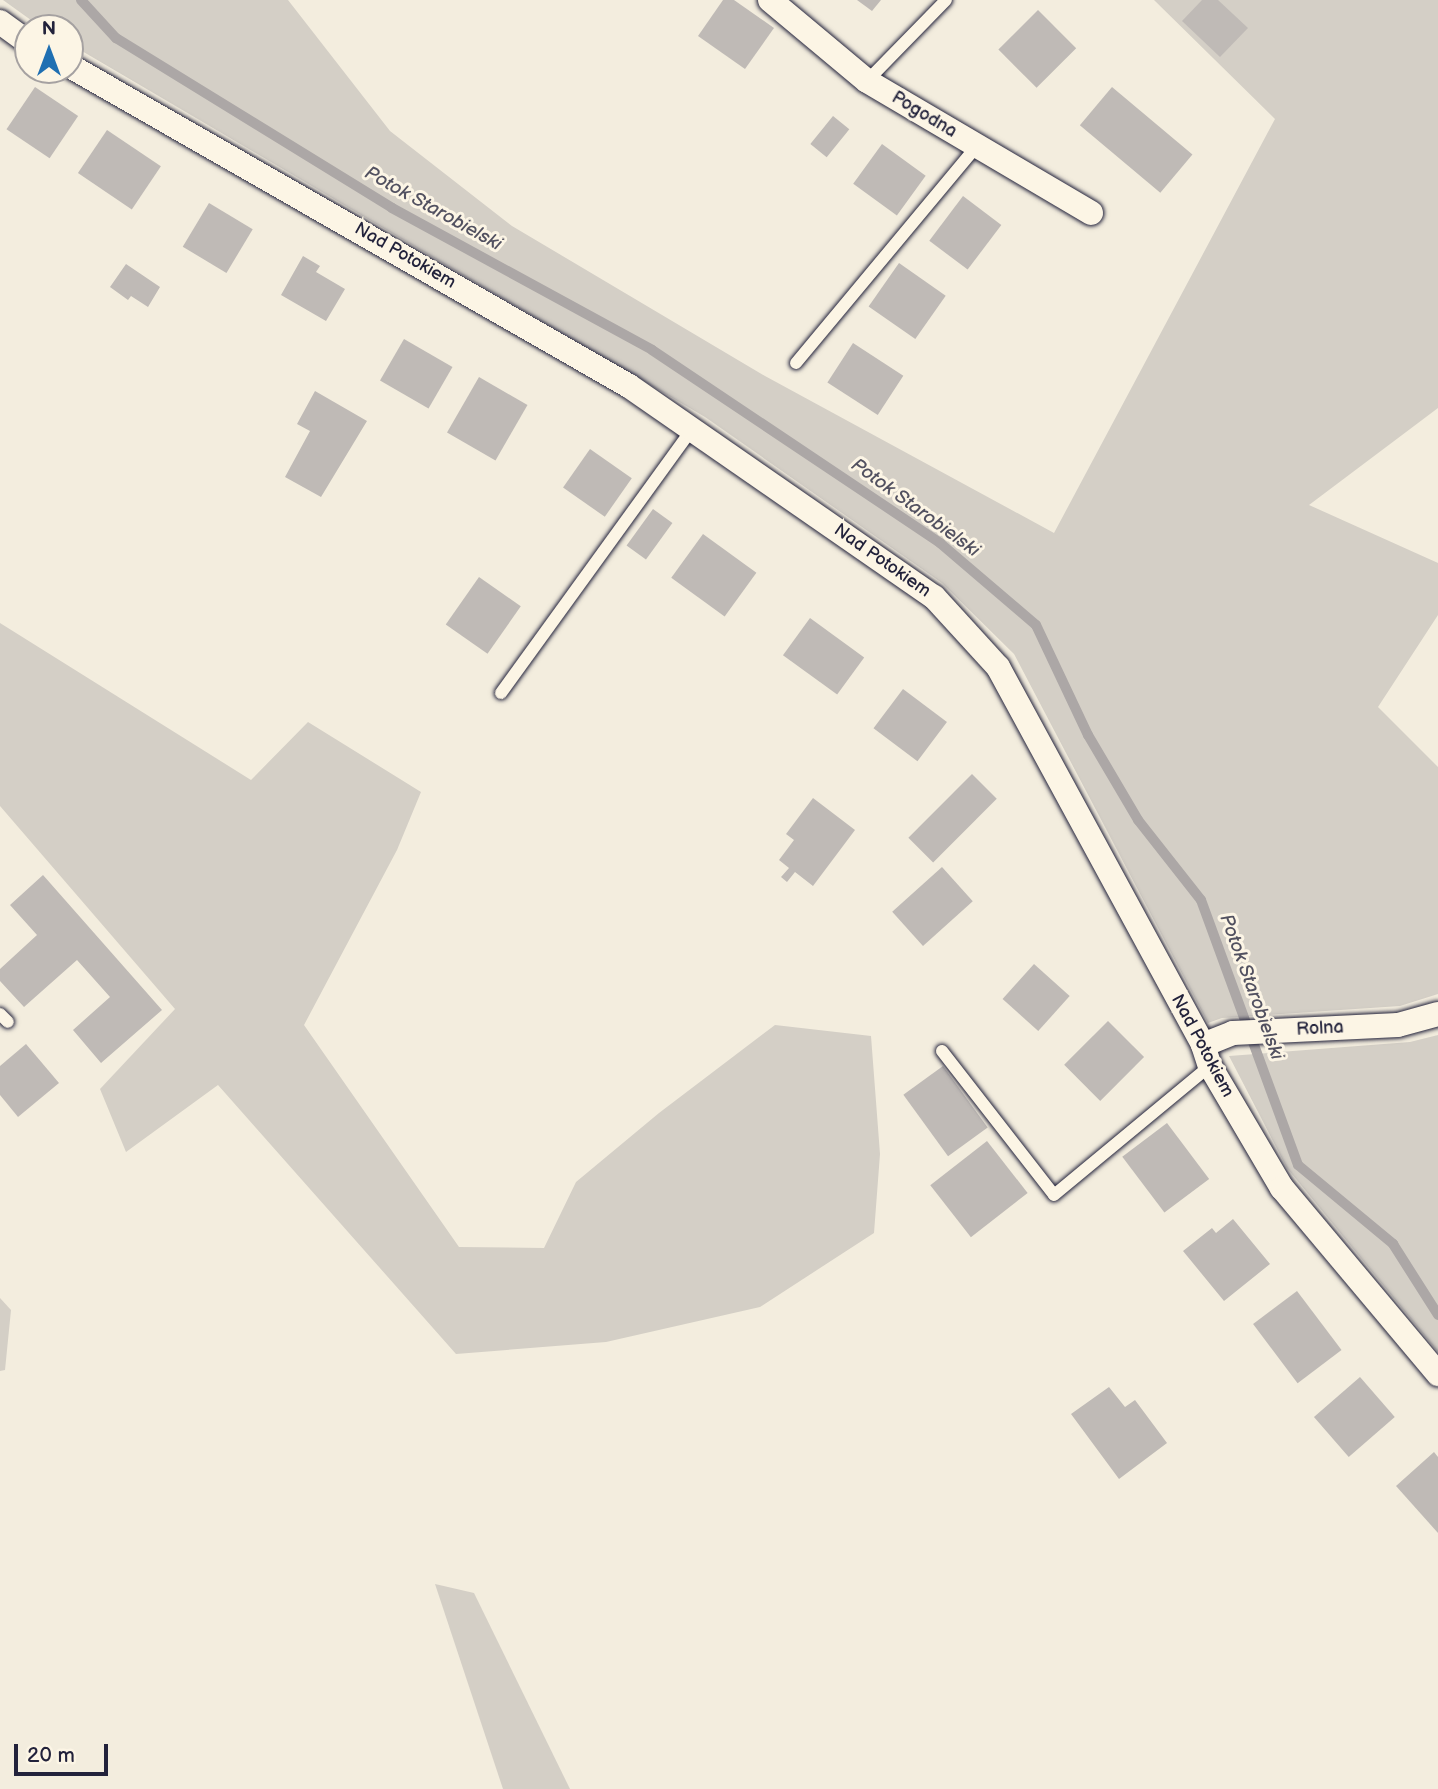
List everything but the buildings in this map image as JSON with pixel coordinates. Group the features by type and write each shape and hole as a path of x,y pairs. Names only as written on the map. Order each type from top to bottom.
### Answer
{"street":[{"name":"Pogodna","path":"770,0 867,81 1090,213"},
{"name":"Nad Potokiem","path":"84,74 618,379 693,428 933,597 998,667 1207,1055 1282,1188 1438,1374"},
{"name":"Rolna","path":"1207,1055 1233,1033 1398,1025 1438,1014"}],"lane":[{"path":"867,81 946,0"},
{"path":"796,363 977,145"},
{"path":"501,693 693,428"},
{"path":"942,1051 1055,1195 1207,1055"}],"shaded area":[{"path":"3,0 288,0 390,131 512,226 765,376 1054,533 1275,119 1154,0 1438,0 1438,408 1309,505 1438,563 1438,615 1378,707 1438,767 1438,994 1400,1006 1222,1018 1208,1023 1014,654 942,583 705,417 84,52 84,14 22,14"},
{"path":"0,623 251,780 308,722 421,792 397,850 304,1025 459,1247 544,1248 576,1182 659,1113 775,1025 871,1036 880,1154 874,1233 760,1307 606,1342 456,1354 218,1085 126,1152 100,1089 175,1009 0,806"},
{"path":"1438,1035 1438,1352 1287,1168 1229,1056 1410,1042"},
{"path":"0,1298 11,1310 5,1370 0,1371"},
{"path":"435,1584 474,1593 570,1789 503,1789"}],"waterway":[{"name":"Potok Starobielski","path":"81,0 116,38 392,208 652,350 940,543 1036,625 1088,735 1138,820 1201,900 1298,1165 1393,1244 1438,1315"}]}
